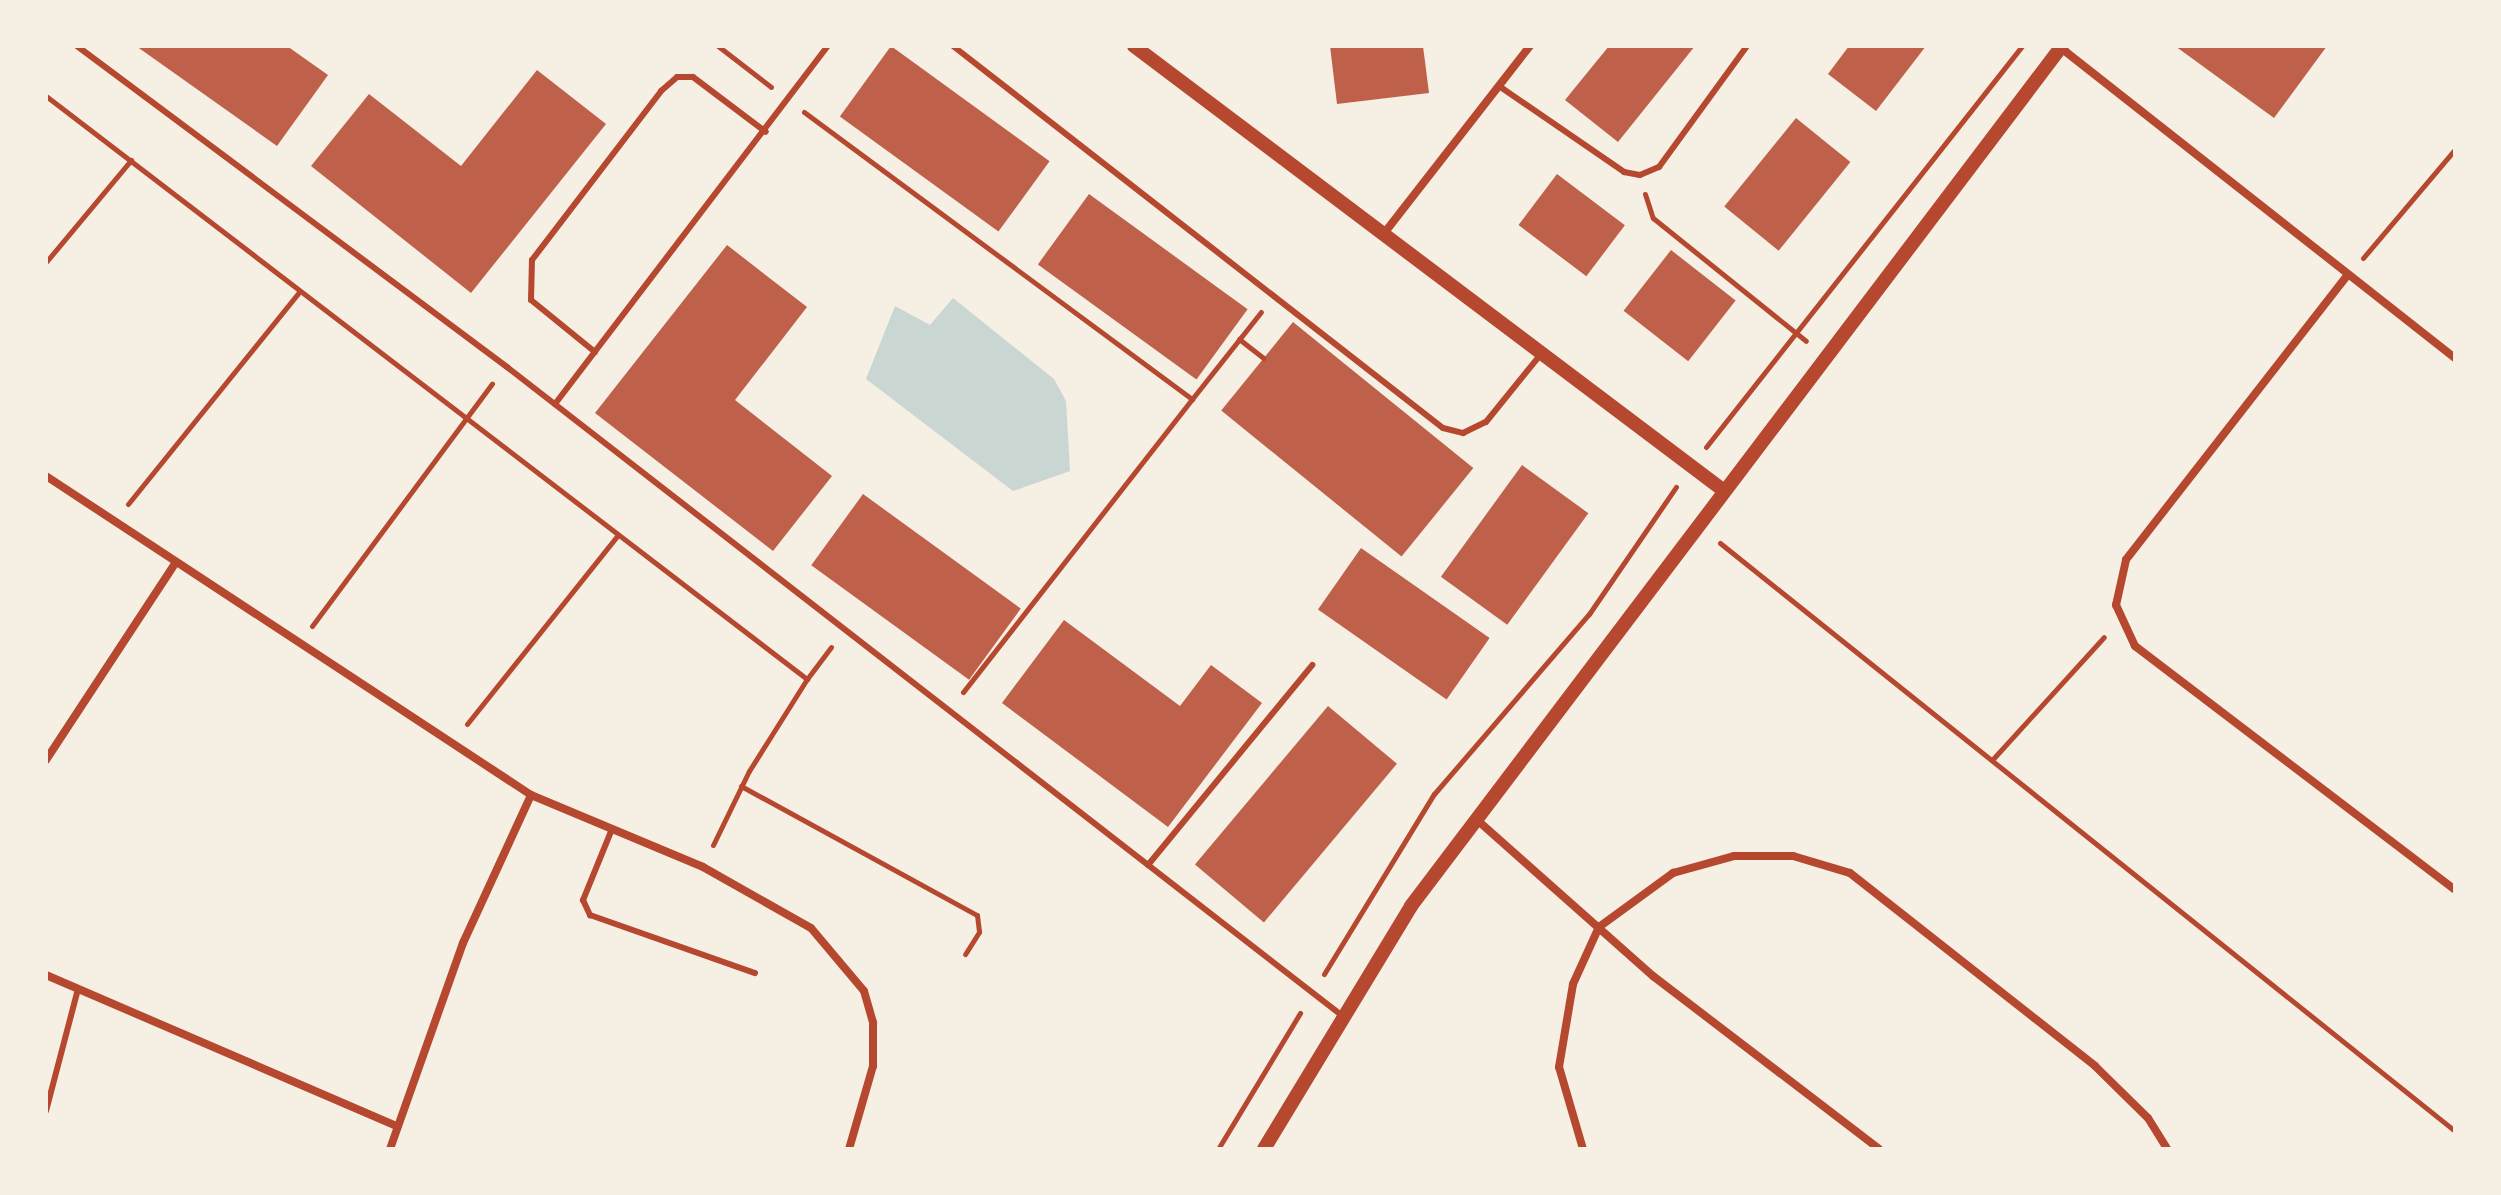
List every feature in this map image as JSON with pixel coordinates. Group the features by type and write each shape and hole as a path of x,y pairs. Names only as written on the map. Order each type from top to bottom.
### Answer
{"street":[{"path":"1134,46 1381,236 1723,490"},
{"path":"1381,236 1530,46"},
{"path":"1264,1149 1340,1014 1476,819 2062,47 2346,277 2455,358"},
{"path":"2346,277 2126,560 2116,605 2135,646 2455,890"},
{"path":"46,476 297,646 531,795 703,867 811,928 864,991 873,1066 849,1149"},
{"path":"46,760 174,565"},
{"path":"390,1149 395,1125 463,943 531,795"},
{"path":"1476,819 1599,927 1879,1149"},
{"path":"1583,1149 1559,1067 1573,984 1599,927 1673,873 1734,856 1793,856 1850,873 2095,1066 2148,1118 2167,1149"},
{"path":"46,975 395,1125"}],"lane":[{"path":"77,46 507,367 1340,1014"},
{"path":"555,404 766,132 828,46"},
{"path":"953,46 1276,292 1443,428 1463,433 1486,422 1541,354"},
{"path":"1499,86 1624,172 1640,175 1659,167 1747,46"},
{"path":"595,352 531,300 532,260 661,91 677,77 693,77 766,132"},
{"path":"1148,865 1312,665"},
{"path":"612,829 583,900 590,915 755,973"},
{"path":"46,1111 78,989"}],"path":[{"path":"718,46 1192,399"},
{"path":"1218,1149 1434,794 1589,614 1691,466 2022,46"},
{"path":"46,96 807,679"},
{"path":"2346,277 2455,149"},
{"path":"46,262 131,160"},
{"path":"1640,175 1653,218 1823,359"},
{"path":"113,524 299,292"},
{"path":"950,710 1276,292"},
{"path":"1239,339 1263,358"},
{"path":"297,646 464,415 507,367"},
{"path":"1698,525 2455,1131"},
{"path":"451,743 618,534"},
{"path":"1992,760 2122,617"},
{"path":"703,867 741,786 807,679 848,630"},
{"path":"741,786 977,915 979,932 965,954"}],"shaded area":[{"path":"953,298 1054,379 1066,401 1070,471 1013,491 866,379 895,306 930,325"}],"building":[{"path":"136,46 287,46 328,75 277,146"},
{"path":"891,46 1050,161 998,232 840,116"},
{"path":"1330,46 1423,46 1429,93 1337,104"},
{"path":"1609,46 1695,46 1618,142 1565,100"},
{"path":"1849,46 1926,46 1876,111 1828,74"},
{"path":"2175,46 2327,46 2274,118"},
{"path":"537,70 606,124 471,293 311,166 369,94 461,166"},
{"path":"1796,118 1850,162 1779,251 1724,207"},
{"path":"1557,174 1625,225 1586,276 1518,225"},
{"path":"1089,194 1248,309 1196,380 1038,264"},
{"path":"727,245 807,307 735,400 832,476 773,551 595,413"},
{"path":"1671,250 1736,300 1688,361 1624,311"},
{"path":"1293,322 1473,468 1402,557 1221,411"},
{"path":"1522,465 1588,513 1507,625 1441,577"},
{"path":"863,494 1021,609 969,680 811,565"},
{"path":"1361,548 1490,638 1447,699 1318,609"},
{"path":"1064,620 1180,706 1211,665 1262,703 1168,827 1002,703"},
{"path":"1328,706 1397,764 1264,922 1195,865"}]}
